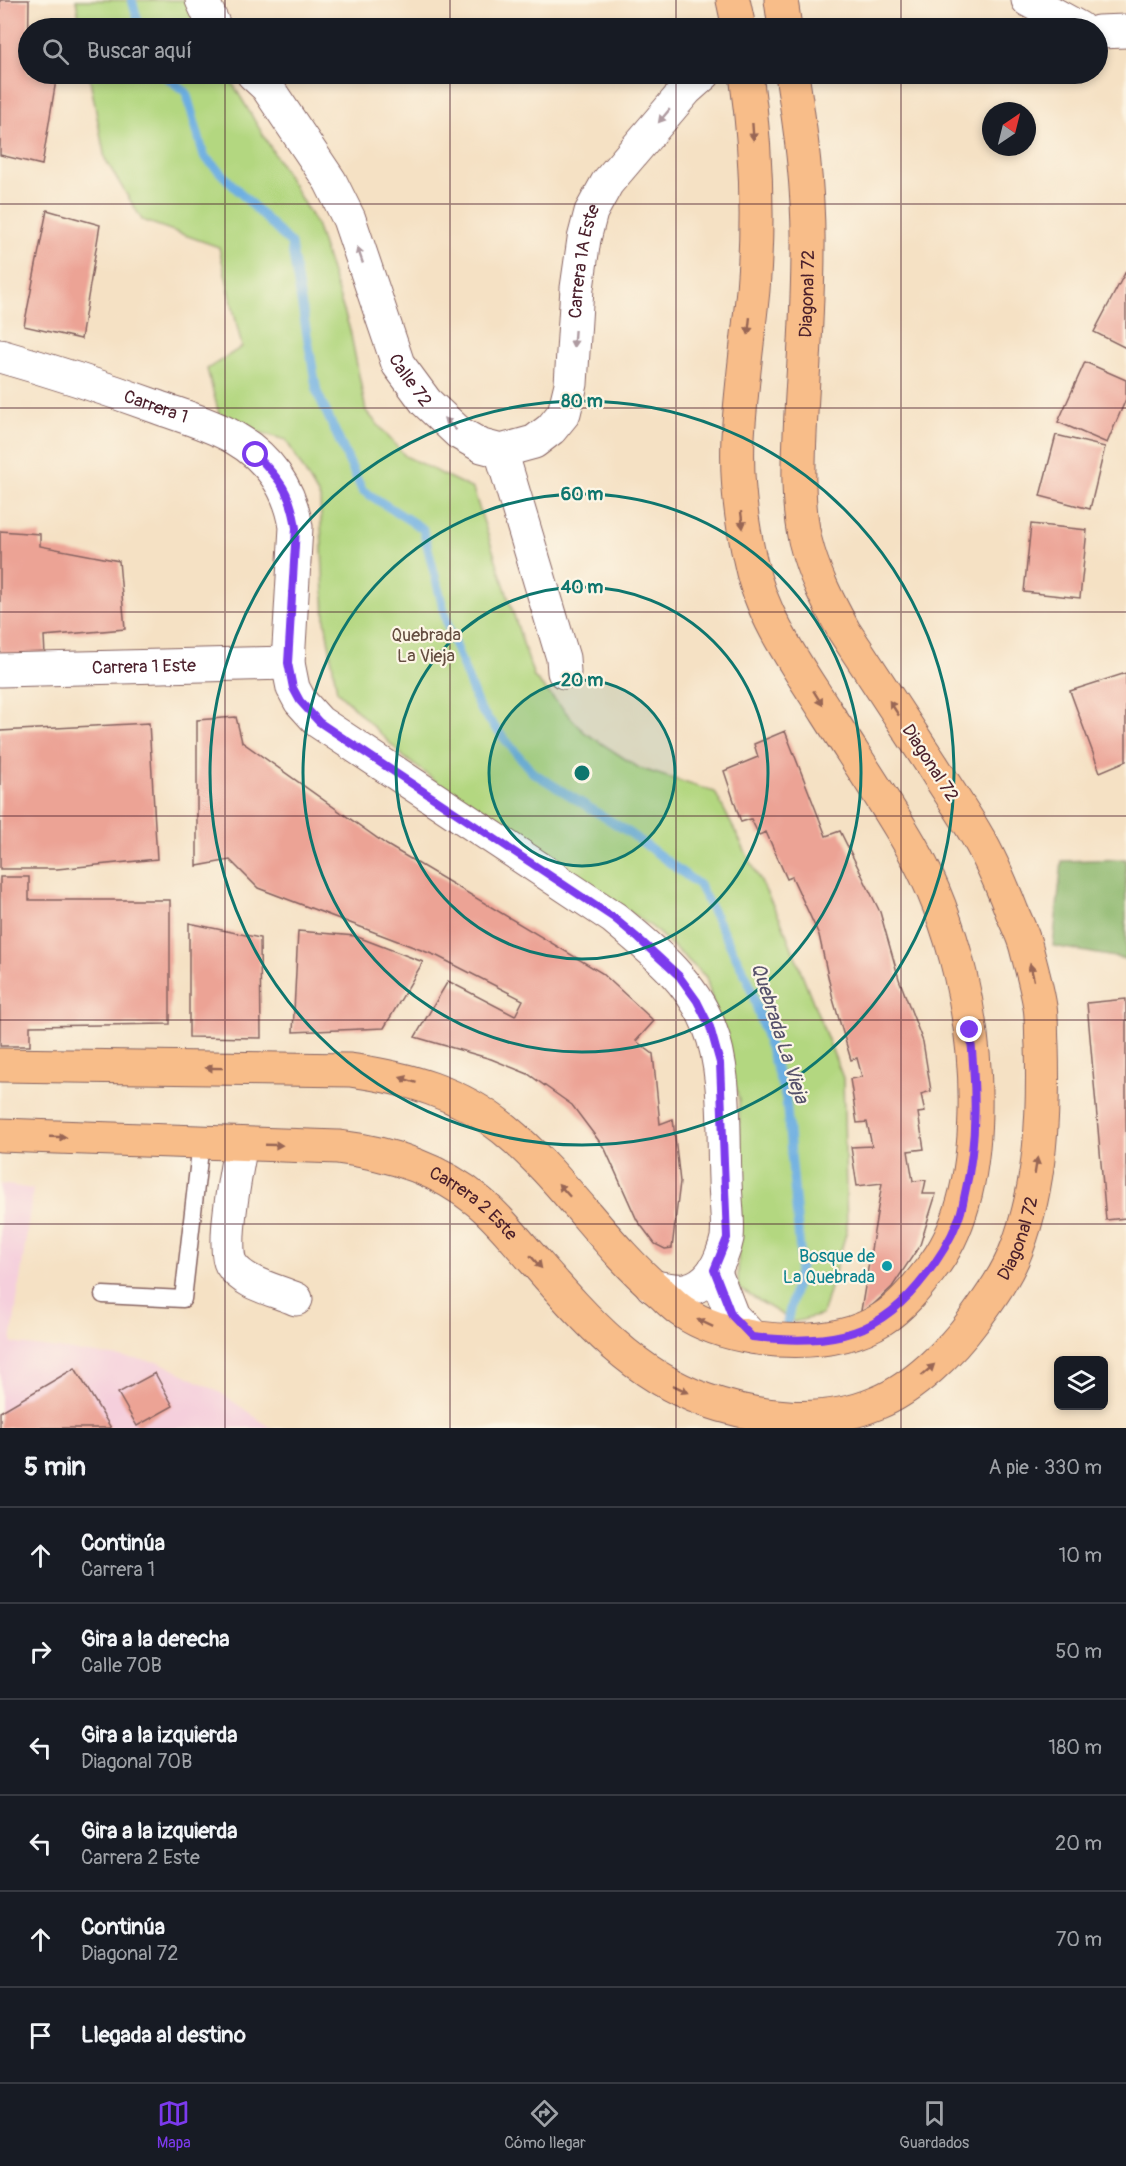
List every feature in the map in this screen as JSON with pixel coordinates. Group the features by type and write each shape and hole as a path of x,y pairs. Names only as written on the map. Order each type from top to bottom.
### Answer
{"main road":[{"path":"733,0 737,18"},
{"path":"781,0 784,18"},
{"path":"0,1065 350,1070 395,1076 437,1090 468,1105 501,1126 527,1149 652,1286 683,1312 718,1330 752,1337 813,1340 844,1335 881,1319 908,1298 936,1263 959,1219 969,1177 974,1131 974,1071 961,977 931,888 912,848 769,615 752,573 743,529 738,489 738,439 753,286 756,227 753,128 747,84"},
{"name":"Diagonal 72","path":"793,84 802,142 808,248 799,449 801,507 805,539 827,600 844,631 979,837 1025,943 1040,1009 1043,1078 1039,1151 1030,1208 1016,1251 990,1299 959,1340 923,1374 879,1403"},
{"name":"Carrera 2 Este","path":"0,1135 338,1147 374,1151 404,1160 431,1172 478,1201 502,1224 589,1323 631,1358 672,1385 766,1421 825,1416 854,1411 879,1403"}],"street":[{"path":"202,0 210,18"},
{"path":"1028,0 1061,18"},
{"path":"1108,32 1126,31"},
{"name":"Calle 72","path":"264,84 330,181 349,219 398,364 426,402 459,434 482,446 501,451"},
{"name":"Carrera 1A Este","path":"501,451 534,442 551,429 564,413 571,384 577,288 584,239 591,212 607,183 693,84"},
{"name":"Carrera 1","path":"0,356 104,388 197,421 233,437 256,455 278,477 288,494 296,528 290,676"},
{"path":"501,451 562,658 564,672"},
{"name":"Carrera 1 Este","path":"0,670 290,676"},
{"path":"290,676 304,707 325,726 614,918 672,969 697,1001 710,1027 720,1063 727,1238 714,1270 692,1289 678,1292 652,1286"},
{"path":"241,1144 227,1243 231,1263 246,1278 296,1299"},
{"path":"714,1270 732,1316 752,1337"}],"lane":[{"path":"103,1295 183,1299 201,1142"}],"shaded area":[{"path":"0,1184 33,1189 11,1343 159,1362 221,1393 271,1428 0,1428"}],"green space":[{"path":"76,0 188,0 198,18 79,18"},
{"name":"Quebrada La Vieja","path":"91,84 233,84 316,224 350,330 366,411 405,456 473,489 534,677 584,732 639,768 715,792 782,923 843,1078 847,1230 822,1315 794,1322 738,1288 739,1100 706,977 652,927 457,797 405,758 337,691 325,620 320,498 286,440 221,421 207,369 242,347 219,247 142,220 105,159"},
{"path":"1126,859 1126,959 1053,946 1062,861"}],"building":[{"path":"0,0 29,0 29,18 18,18 18,84 55,84 42,165 0,155"},
{"path":"47,210 100,225 81,339 24,326"},
{"path":"1126,271 1126,348 1094,332"},
{"path":"1085,362 1126,380 1126,399 1107,443 1058,422"},
{"path":"1056,435 1105,447 1090,509 1040,496"},
{"path":"1031,524 1087,530 1080,598 1024,592"},
{"path":"0,531 40,534 40,546 119,561 125,629 44,636 45,655 0,657"},
{"path":"1126,673 1126,761 1100,772 1070,691"},
{"path":"236,717 242,742 387,845 602,973 654,1021 636,1041 653,1054 660,1124 673,1119 680,1182 672,1248 665,1249 655,1244 637,1220 605,1149 572,1105 528,1074 491,1059 415,1037 448,981 515,1016 523,1000 437,956 258,888 230,860 197,866 197,720"},
{"path":"149,723 157,859 57,869 0,869 0,731"},
{"path":"785,731 826,836 840,831 880,912 899,979 923,1042 931,1091 921,1094 925,1112 918,1113 924,1149 908,1151 913,1181 926,1180 923,1194 936,1194 920,1245 892,1287 860,1317 882,1183 857,1186 851,1147 872,1146 867,1122 857,1123 850,1079 862,1077 857,1058 851,1060 833,999 819,935 792,877 787,879 766,832 759,835 751,819 741,822 724,771 758,757 754,744"},
{"path":"0,877 29,877 29,900 170,900 170,1024 30,1026 30,1046 0,1046"},
{"path":"189,923 260,938 261,1038 189,1037"},
{"path":"298,931 355,936 423,962 384,1028 293,1032"},
{"path":"1126,999 1126,1218 1106,1220 1087,1003"},
{"path":"75,1368 111,1428 0,1428 0,1412"},
{"path":"155,1373 173,1406 137,1426 118,1393"}],"waterway":[{"name":"Quebrada La Vieja","path":"132,0 137,18"},
{"name":"Quebrada La Vieja","path":"175,84 186,92 204,156 291,244 317,392 362,490 423,529 448,627 479,708 532,772 630,833 699,885 748,980 786,1099 801,1262 787,1322"}],"place":[{"name":"Bosque de La Quebrada","path":"887,1266"}],"route":[{"path":"256,455 278,477 288,494 293,509 296,528 288,663 293,688 300,701 319,722 614,918 679,976 697,1001 710,1027 720,1063 727,1238 714,1270 732,1316 752,1337 813,1340 844,1335 864,1327 881,1319 908,1298 936,1263 959,1219 969,1177 974,1131 975,1081 970,1030"}]}
